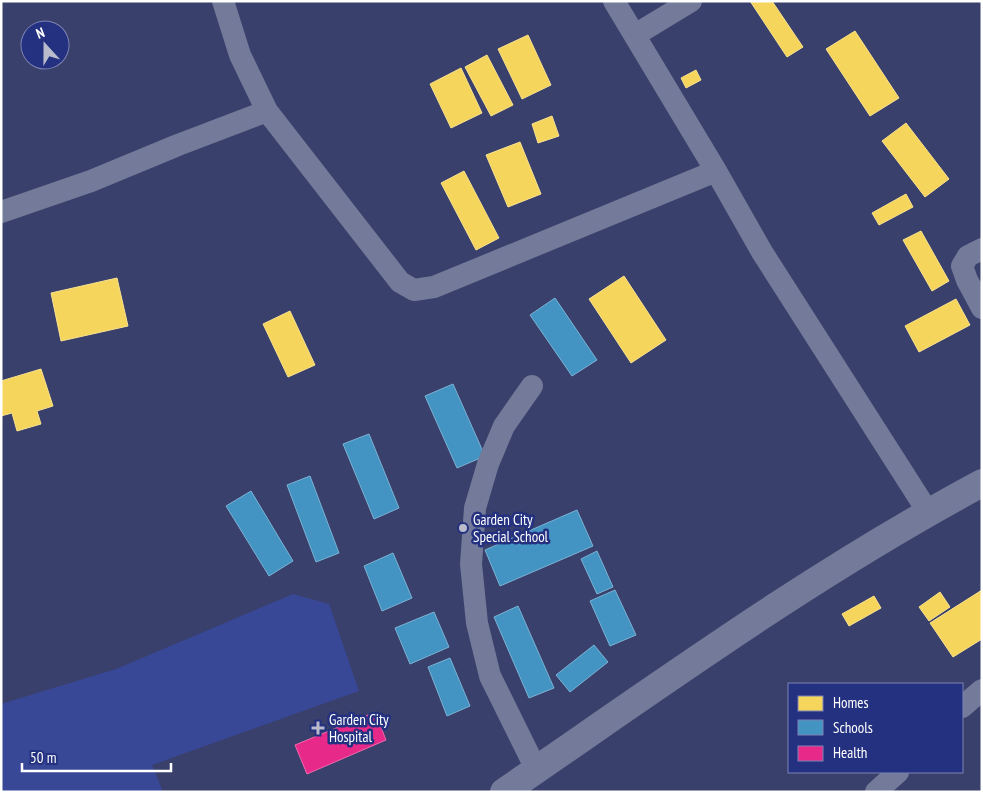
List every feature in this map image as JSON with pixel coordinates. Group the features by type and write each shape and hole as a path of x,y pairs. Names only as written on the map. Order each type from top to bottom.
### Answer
{"street":[{"path":"223,1 240,55 267,111 400,282 414,290 434,287 716,171"},
{"path":"614,1 716,171 762,252 928,512"},
{"path":"635,35 691,1"},
{"path":"1,212 91,181 178,144 267,111"},
{"path":"982,249 968,256 962,266 966,280 982,308"},
{"path":"532,386 504,426 488,464 475,508 471,564 476,623 490,676 536,769"},
{"path":"504,792 794,593 928,512 982,483"},
{"path":"963,706 982,690"},
{"path":"876,792 897,773"}],"shaded area":[{"path":"293,594 329,604 359,691 152,765 163,792 1,792 1,704 116,669"}],"building: Homes":[{"path":"750,1 772,1 803,47 787,57"},
{"path":"855,31 899,98 870,116 826,49"},
{"path":"528,35 551,85 522,99 498,49"},
{"path":"487,55 513,105 491,116 465,67"},
{"path":"461,68 482,113 451,128 430,84"},
{"path":"696,70 701,80 686,88 681,78"},
{"path":"552,116 559,136 538,143 532,124"},
{"path":"906,123 949,179 925,197 882,141"},
{"path":"520,142 541,194 508,207 486,155"},
{"path":"464,171 499,238 476,250 441,183"},
{"path":"906,194 913,207 879,225 872,213"},
{"path":"921,231 949,281 932,291 903,240"},
{"path":"624,276 666,340 631,363 589,299"},
{"path":"117,278 128,326 61,341 51,293"},
{"path":"956,299 970,325 919,352 905,326"},
{"path":"290,311 315,365 288,377 263,324"},
{"path":"41,369 53,406 37,411 41,424 17,431 12,413 1,416 1,381"},
{"path":"982,590 982,639 953,657 930,623"},
{"path":"940,592 950,607 929,621 919,607"},
{"path":"874,596 881,608 849,626 842,614"}],"building: Schools":[{"path":"555,298 597,360 572,376 530,315"},
{"path":"453,384 485,456 457,468 425,396"},
{"path":"369,434 399,508 374,519 343,444"},
{"path":"310,476 339,553 316,562 287,485"},
{"path":"251,491 293,561 269,576 226,506"},
{"path":"577,510 593,546 500,586 485,550"},
{"path":"597,551 613,587 597,594 581,559"},
{"path":"393,553 412,598 382,611 364,566"},
{"path":"615,590 636,635 610,646 590,601"},
{"path":"518,606 554,688 529,698 494,617"},
{"path":"434,612 449,647 410,664 395,628"},
{"path":"594,645 608,662 570,692 556,675"},
{"path":"450,658 470,706 447,716 428,667"}],"building: Health":[{"path":"375,712 386,740 307,774 295,745"}],"place":[{"name":"Garden City Special School","path":"463,528"},
{"name":"Garden City Hospital","path":"318,728"}]}
